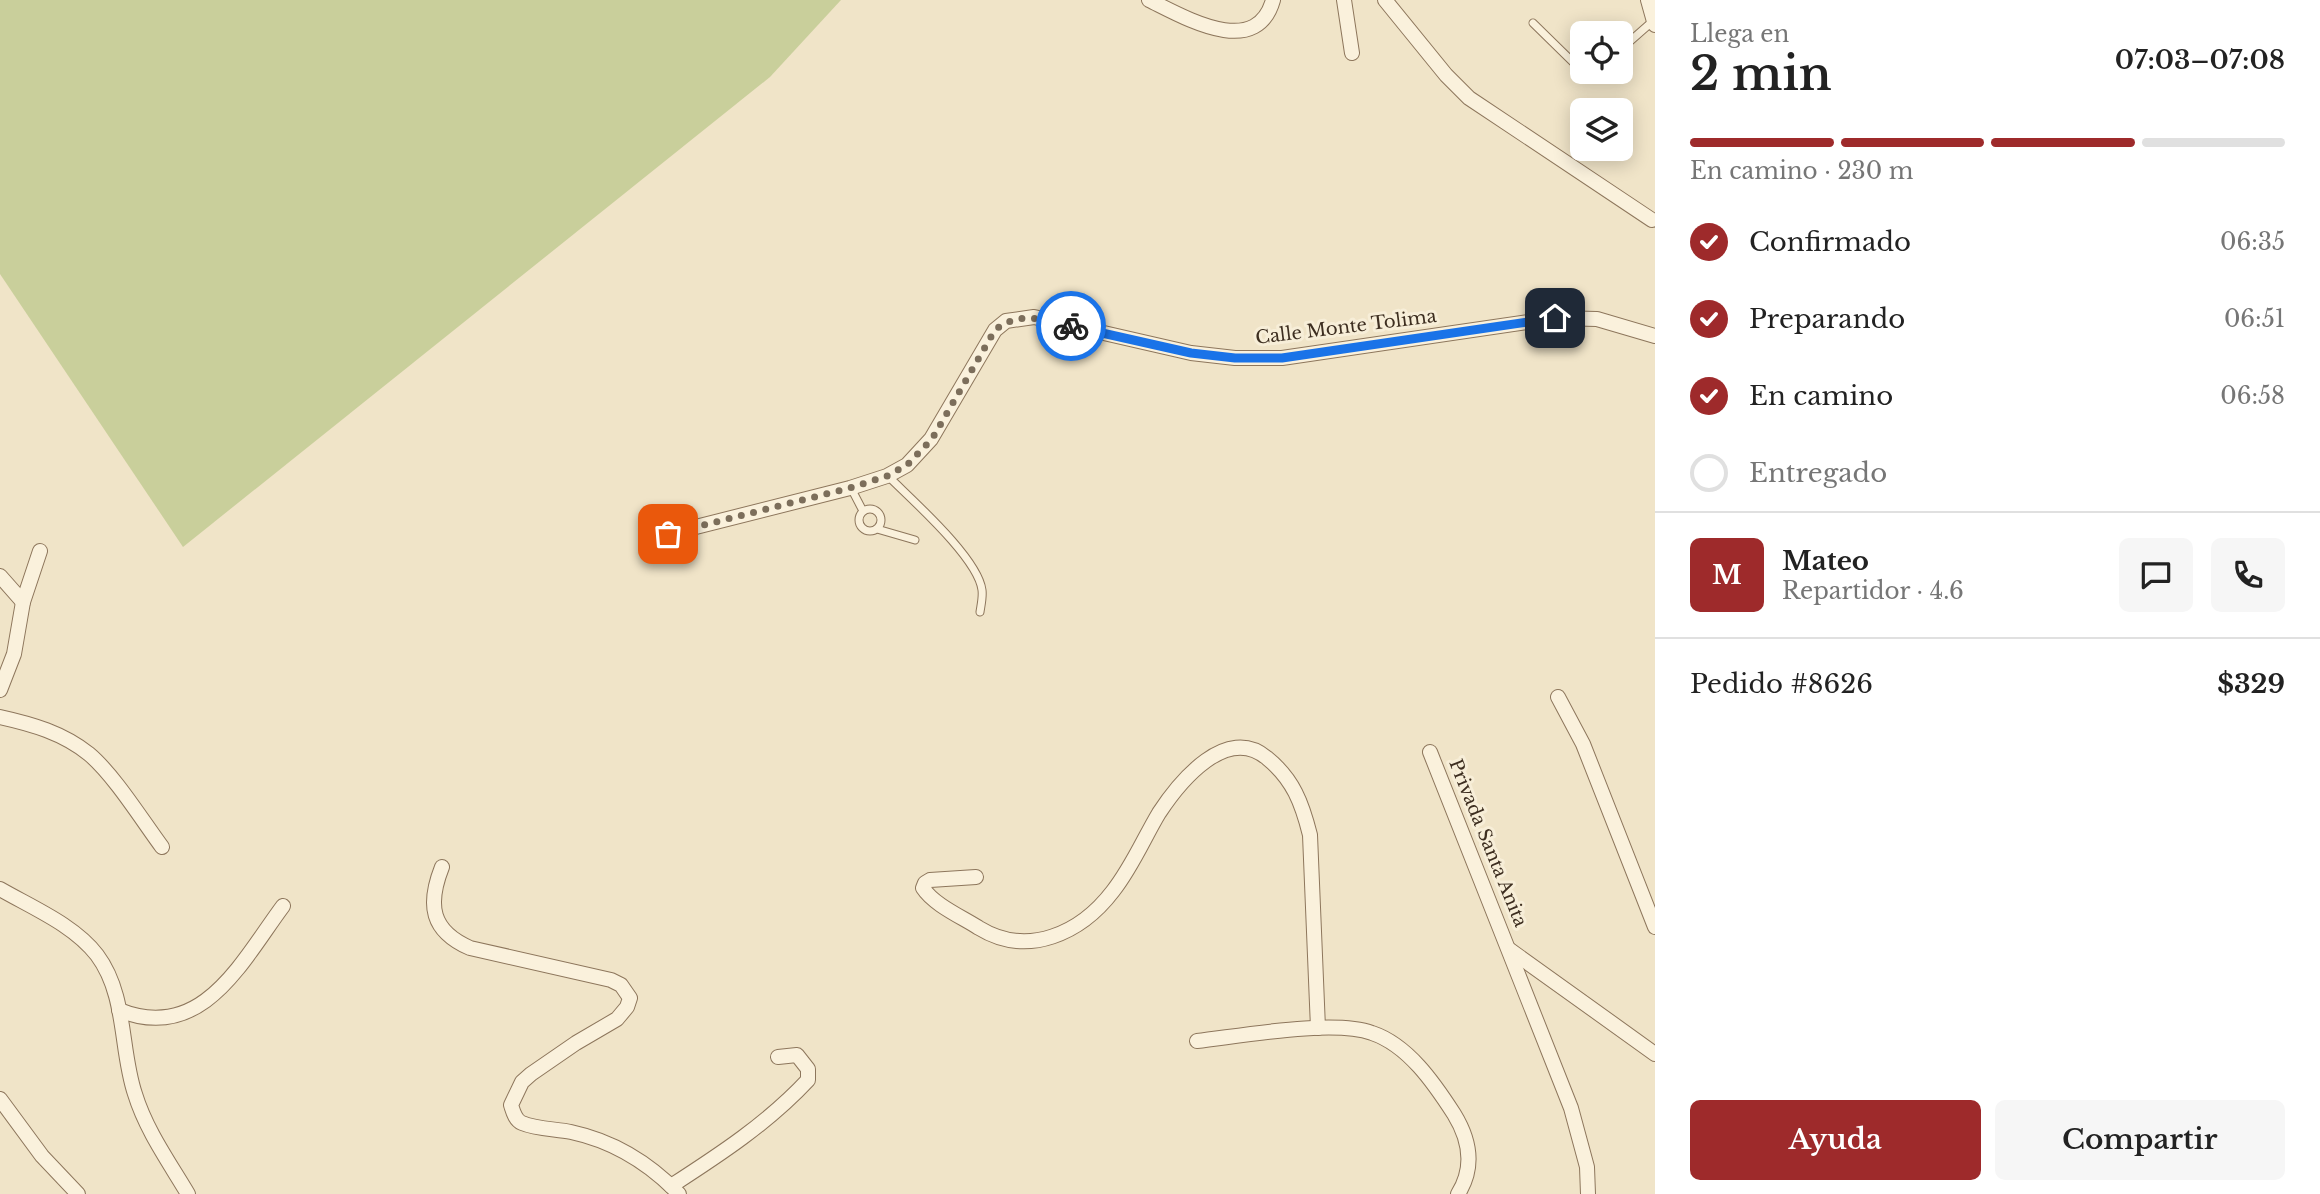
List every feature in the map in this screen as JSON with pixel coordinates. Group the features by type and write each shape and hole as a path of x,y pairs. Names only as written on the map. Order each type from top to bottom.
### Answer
{"street":[{"path":"1149,0 1204,26 1236,31 1250,29 1262,21 1269,13 1273,0"},
{"path":"1344,0 1352,53"},
{"path":"1385,0 1446,75 1469,98 1654,222"},
{"path":"1648,0 1654,22"},
{"name":"Calle Monte Tolima","path":"668,534 850,488 887,476 907,465 932,439 989,339 1006,321 1017,318 1034,317 1191,353 1235,358 1282,358 1555,318 1597,319 1655,335"},
{"path":"0,690 14,654 23,602 40,551"},
{"path":"0,576 23,602"},
{"path":"1558,696 1583,744 1655,927"},
{"path":"0,717 41,728 60,736 88,754 101,766 162,847"},
{"path":"976,877 930,880 923,888 949,909 986,932 1008,941 1034,942 1067,931 1088,917 1113,892 1160,812 1174,793 1206,761 1222,750 1237,746 1251,747 1281,770 1295,788 1310,835 1318,1028"},
{"name":"Privada Santa Anita","path":"1430,752 1572,1108 1584,1154 1588,1194"},
{"path":"442,867 435,883 433,904 441,928 449,937 470,948 598,976 621,985 628,992 630,1002 624,1013 531,1073 522,1082 511,1105 515,1117 522,1123 573,1132 616,1146 655,1172 675,1190 768,1117 808,1080 808,1069 797,1055 778,1057"},
{"path":"0,889 75,933 106,969 119,1010 128,1070 135,1096 153,1134 188,1194"},
{"path":"119,1010 144,1018 168,1017 210,999 226,983 283,906"},
{"path":"1509,949 1655,1054"},
{"path":"1197,1041 1318,1028 1359,1029 1375,1033 1415,1062 1459,1122 1468,1142 1469,1164 1464,1184 1458,1194"},
{"path":"0,1099 42,1156 78,1194"}],"lane":[{"path":"1633,40 1654,22"},
{"path":"1533,23 1570,58"},
{"path":"887,476 939,528 974,571 982,590 980,612"},
{"path":"850,488 863,511"},
{"path":"863,511 859,519 863,528 872,531 877,529 915,540"},
{"path":"863,511 878,511 881,520 877,529"}],"green space":[{"path":"0,0 841,0 770,77 183,547 0,274"}],"way so far":[{"path":"668,534 850,488 887,476 907,465 932,439 989,339 1006,321 1034,317 1071,326"}],"route":[{"path":"1071,326 1191,353 1235,358 1282,358 1555,318"}]}
